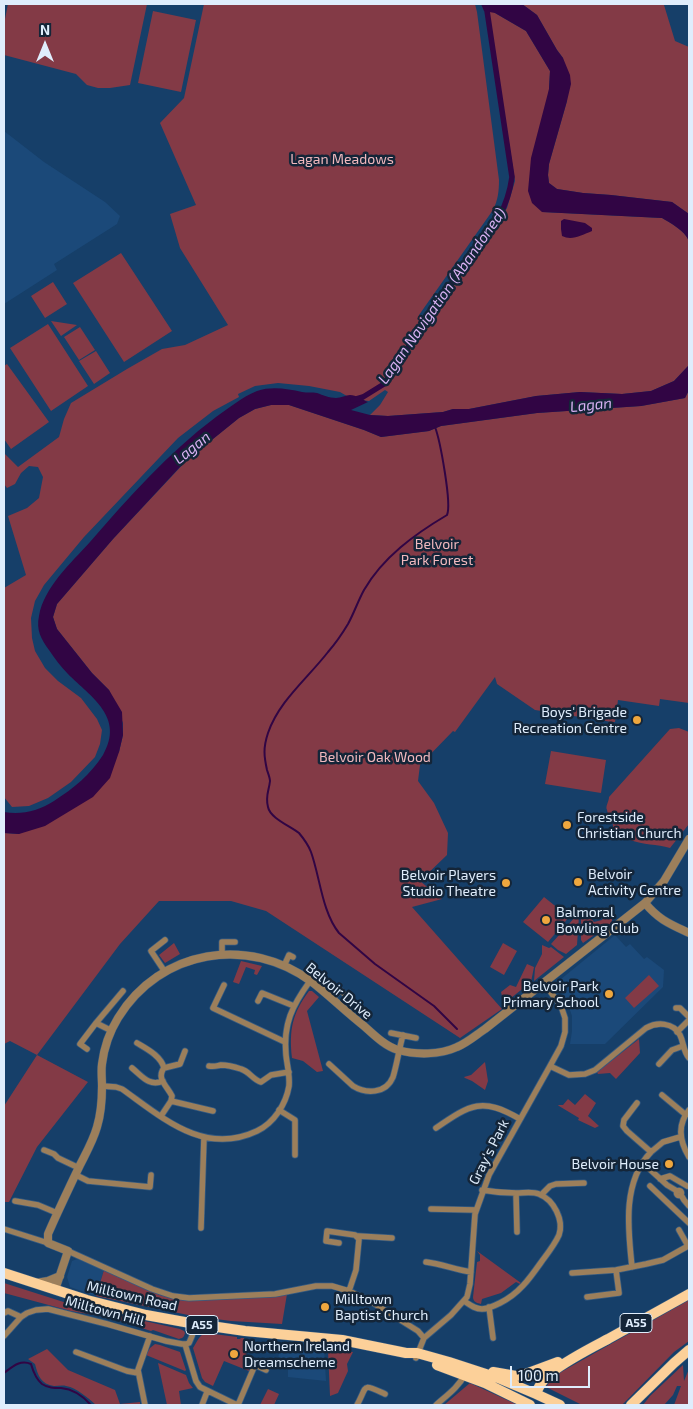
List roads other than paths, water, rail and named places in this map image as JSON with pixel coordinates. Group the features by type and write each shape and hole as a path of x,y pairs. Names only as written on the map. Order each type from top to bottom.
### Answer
{"highway":[{"name":"Milltown Road","path":"4,1273 73,1296 138,1313 245,1331 342,1340 406,1353 536,1394 560,1405"},
{"name":"A55","path":"466,1371 513,1376 530,1374 582,1352 689,1294"},
{"path":"631,1405 689,1350"},
{"name":"A55","path":"536,1394 539,1387 551,1373 582,1352"},
{"name":"Milltown Road","path":"466,1371 530,1405"},
{"path":"536,1394 537,1400 545,1405"}],"street":[{"name":"Belvoir Drive","path":"48,1243 48,1234 97,1128 102,1086 102,1064 112,1031 118,1018 138,993 165,972 196,959 222,955 255,956 284,966 310,981 384,1043 399,1050 430,1053 448,1050 458,1047 485,1029 645,903 664,881 689,839"},
{"path":"645,903 667,923 689,933"},
{"path":"165,972 152,950 166,940"},
{"path":"222,955 222,942 235,942"},
{"path":"284,966 289,955 293,957"},
{"path":"102,1086 122,1089 183,1130 204,1137 230,1139 248,1135 267,1124 279,1110 284,1100 289,1086 285,1042 286,1026 294,1006 310,981"},
{"name":"Gray's Park","path":"464,1301 470,1284 472,1237 476,1210 482,1190 488,1175 561,1046 565,1032 565,1018 561,1006 544,982"},
{"path":"224,985 213,1008 285,1042"},
{"path":"332,999 340,990 352,1001"},
{"path":"80,1044 123,991"},
{"path":"258,1001 262,993 294,1006"},
{"path":"676,1008 680,1008 689,1019 677,1032"},
{"path":"96,1023 112,1031"},
{"path":"550,1066 569,1076 585,1074 596,1070 646,1028 652,1025 664,1024 680,1035 689,1058"},
{"path":"391,1032 416,1038"},
{"path":"330,1064 334,1072 357,1089 367,1092 378,1090 390,1082 393,1077 403,1035"},
{"path":"74,1039 87,1050"},
{"path":"137,1043 150,1051 163,1063 164,1068"},
{"path":"659,1064 672,1050 683,1046"},
{"path":"161,1116 171,1101 172,1096 162,1081 161,1072 164,1068 180,1064 186,1051"},
{"path":"209,1066 227,1066 241,1069 248,1072 255,1080 261,1082 271,1076 289,1072"},
{"path":"132,1068 150,1083 156,1084 162,1081"},
{"path":"662,1095 688,1112 683,1121 680,1137 689,1157"},
{"path":"171,1101 213,1112"},
{"path":"637,1103 624,1120 623,1126 651,1152"},
{"path":"436,1128 461,1112 482,1105 502,1109 520,1119"},
{"path":"279,1110 294,1120 295,1155"},
{"path":"201,1228 204,1137"},
{"path":"632,1267 629,1236 631,1192 639,1167 645,1158 663,1142 680,1137"},
{"path":"44,1150 77,1171 88,1181 150,1186 151,1175"},
{"path":"646,1165 667,1186 679,1192 689,1206"},
{"path":"660,1179 670,1176 688,1185 679,1192"},
{"path":"541,1195 550,1186 556,1184 584,1183"},
{"path":"650,1186 689,1223"},
{"path":"417,1356 424,1338 464,1301 480,1309 489,1307 508,1298 523,1287 559,1235 559,1215 556,1209 541,1195 482,1190"},
{"path":"516,1193 517,1232"},
{"path":"15,1201 38,1205 58,1213"},
{"path":"431,1209 476,1210"},
{"path":"4,1228 68,1251 152,1289 173,1296 189,1298 275,1294 316,1286 332,1286 350,1291 370,1301 418,1332 424,1338"},
{"path":"572,1273 616,1270 663,1260 688,1246 679,1230"},
{"path":"339,1243 326,1241 327,1231 358,1236 392,1238"},
{"path":"350,1291 356,1270 358,1236"},
{"path":"55,1290 68,1251"},
{"path":"426,1262 442,1264 458,1270 471,1272"},
{"path":"587,1296 619,1293 616,1270"},
{"path":"31,1283 48,1281 60,1275"},
{"path":"60,1275 66,1289 73,1296"},
{"path":"489,1307 493,1338"},
{"name":"Milltown Hill","path":"4,1336 21,1317 36,1310 48,1309 166,1341 185,1344"},
{"path":"4,1313 8,1311 21,1317"},
{"path":"196,1324 189,1342 185,1344 196,1381 207,1392 238,1405 255,1365 266,1370"},
{"path":"145,1405 138,1373 150,1336"},
{"path":"76,1352 127,1371 138,1373"},
{"path":"436,1405 456,1387 466,1371"},
{"path":"357,1405 366,1387 385,1394"},
{"path":"202,1405 207,1392"}],"water":[{"path":"481,4 522,4 537,15 563,58 570,75 571,84 567,101 549,164 549,183 557,189 672,202 689,214 689,241 681,230 662,218 542,212 532,203 528,191 531,158 549,89 550,71 526,31 495,13 484,11"},
{"path":"564,219 585,223 592,228 592,231 573,238 562,236 561,221"},
{"name":"Lagan","path":"689,365 689,390 685,398 641,406 537,413 441,426 429,431 381,437 289,405 271,405 255,409 239,418 179,468 113,539 57,604 53,617 57,629 92,673 109,690 122,712 123,735 110,778 93,797 45,826 19,834 4,833 4,812 17,813 36,810 61,796 93,769 109,742 110,730 108,719 102,709 63,669 42,638 38,621 46,595 67,567 150,476 198,431 246,396 257,391 280,388 317,393 333,398 348,395 368,402 351,410 370,415 388,416 469,409 536,396 580,392 622,394 651,391 674,381"}],"waterway":[{"name":"Lagan Navigation (Abandoned)","path":"353,400 363,397 384,384 504,207 512,177 486,4"},
{"path":"435,427 447,486 447,515 401,547 380,567 362,594 348,624 338,639 286,700 279,711 268,733 264,752 270,780 267,800 268,807 272,815 299,833 307,844 314,862 325,905 333,925 339,933 375,964 434,1006 457,1029"},
{"path":"4,1373 20,1363 31,1364 36,1377 42,1384 74,1391 91,1405"}],"place":[{"name":"Boys' Brigade Recreation Centre","path":"637,720"},
{"name":"Forestside Christian Church","path":"567,825"},
{"name":"Belvoir Activity Centre","path":"578,882"},
{"name":"Belvoir Players Studio Theatre","path":"506,883"},
{"name":"Balmoral Bowling Club","path":"546,920"},
{"name":"Belvoir Park Primary School","path":"609,994"},
{"name":"Belvoir House","path":"669,1164"},
{"name":"Milltown Baptist Church","path":"325,1307"},
{"name":"Northern Ireland Dreamscheme","path":"234,1354"}],"park label":[{"name":"Lagan Meadows","path":"342,159"},
{"name":"Belvoir Park Forest","path":"437,552"},
{"name":"Belvoir Oak Wood","path":"375,757"}]}
